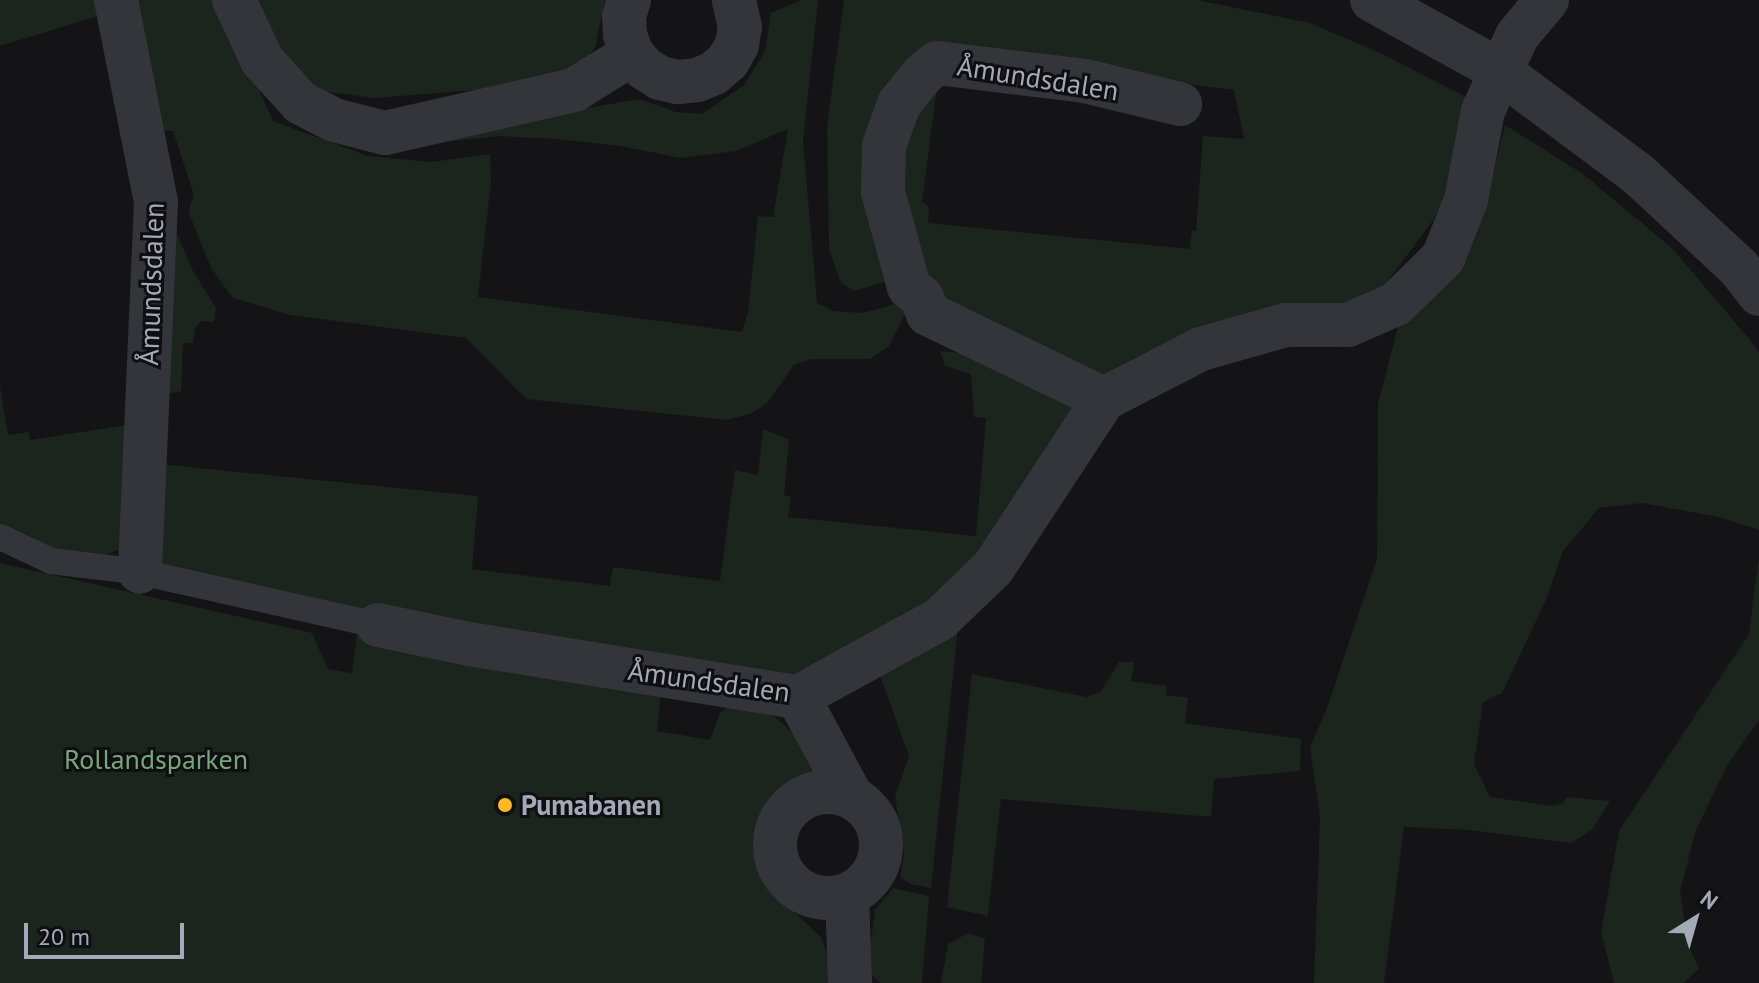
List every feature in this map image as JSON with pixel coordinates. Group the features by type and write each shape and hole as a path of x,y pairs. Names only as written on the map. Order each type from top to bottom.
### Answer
{"street":[{"name":"Åmundsdalen","path":"116,0 156,202 140,572"},
{"path":"234,0 262,60 301,103 334,120 385,133 574,90 632,54"},
{"path":"629,0 624,16 625,35 632,54 644,68 660,78 688,81 714,73 728,61 737,45 740,27 734,0"},
{"path":"1372,0 1497,69 1638,174 1739,268 1759,294"},
{"name":"Åmundsdalen","path":"378,625 469,644 798,697 940,619 993,568 1104,399 1201,349 1286,325 1348,325 1396,304 1443,258 1466,200 1483,111 1517,36 1547,0"},
{"name":"Åmundsdalen","path":"1104,399 928,314 922,298 909,287 883,192 884,146 899,104 923,74 937,63 1085,81 1180,104"},
{"path":"798,697 851,796 875,817 882,847 872,876 847,895 830,899 797,888 784,876 775,843 778,826 787,810 800,799 817,793 835,792 851,796"},
{"path":"847,895 850,983"}],"lane":[{"path":"0,537 51,561 140,572 378,625"}],"green space":[{"path":"0,0 103,0 101,15 0,46"},
{"path":"130,0 219,0 273,121 368,156 431,162 490,154 491,182 478,297 742,332 748,312 758,216 773,217 788,129 736,151 681,158 620,146 557,139 500,136 436,143 440,134 639,99 676,112 702,114 744,85 765,51 771,13 801,0 818,0 803,141 817,303 833,311 863,313 896,304 907,310 889,346 870,359 811,359 794,365 767,403 752,413 727,420 526,399 466,338 290,315 233,298 211,268 188,211 194,195 173,131 158,131"},
{"path":"257,0 605,0 595,48 565,83 375,98 320,91 267,33"},
{"path":"844,0 1197,0 1310,23 1380,53 1476,102 1456,169 1434,219 1372,302 1101,377 951,313 914,264 898,140 938,80 922,202 929,206 928,223 1189,249 1192,231 1196,231 1203,136 1244,139 1234,90 927,51 885,93 894,279 854,291 841,283 829,250 827,126"},
{"path":"1505,125 1583,174 1672,248 1755,346 1759,353 1759,530 1719,517 1642,503 1599,508 1563,551 1546,600 1502,693 1483,702 1474,764 1490,797 1552,806 1562,804 1567,797 1610,801 1592,830 1571,843 1470,830 1404,827 1384,983 1314,983 1320,818 1310,748 1328,705 1377,559 1378,403 1398,327 1438,287 1493,176"},
{"path":"173,224 193,271 216,308 214,322 201,321 195,328 193,343 183,343 181,391 164,395"},
{"path":"940,351 964,353 1104,399 993,568 779,682 464,635 163,571 154,556 159,464 478,496 472,569 610,586 613,567 720,581 735,470 758,475 763,429 789,440 784,495 791,497 788,517 976,536 986,418 974,417 971,374 945,366"},
{"path":"0,386 8,435 29,432 30,440 127,425 128,546 87,562 0,527"},
{"path":"1759,556 1759,720 1728,764 1696,830 1680,891 1688,944 1699,969 1683,983 1614,983 1601,932 1619,831 1749,634"},
{"name":"Rollandsparken","path":"0,563 312,633 328,669 352,673 357,635 662,684 657,731 710,740 720,713 739,700 761,705 807,745 824,785 796,793 771,814 758,840 760,869 777,896 821,937 837,983 0,983"},
{"path":"956,632 931,888 910,884 900,877 904,853 895,797 909,756 879,673"},
{"path":"1119,662 1134,662 1131,681 1167,686 1166,695 1188,698 1185,723 1301,739 1300,771 1214,779 1211,817 1001,799 988,916 947,907 972,674 1087,697 1101,691"},
{"path":"893,888 929,896 922,983 881,983 867,971 875,910"},
{"path":"968,933 985,939 981,983 941,983 948,944"}],"place":[{"name":"Pumabanen","path":"505,805"}]}
